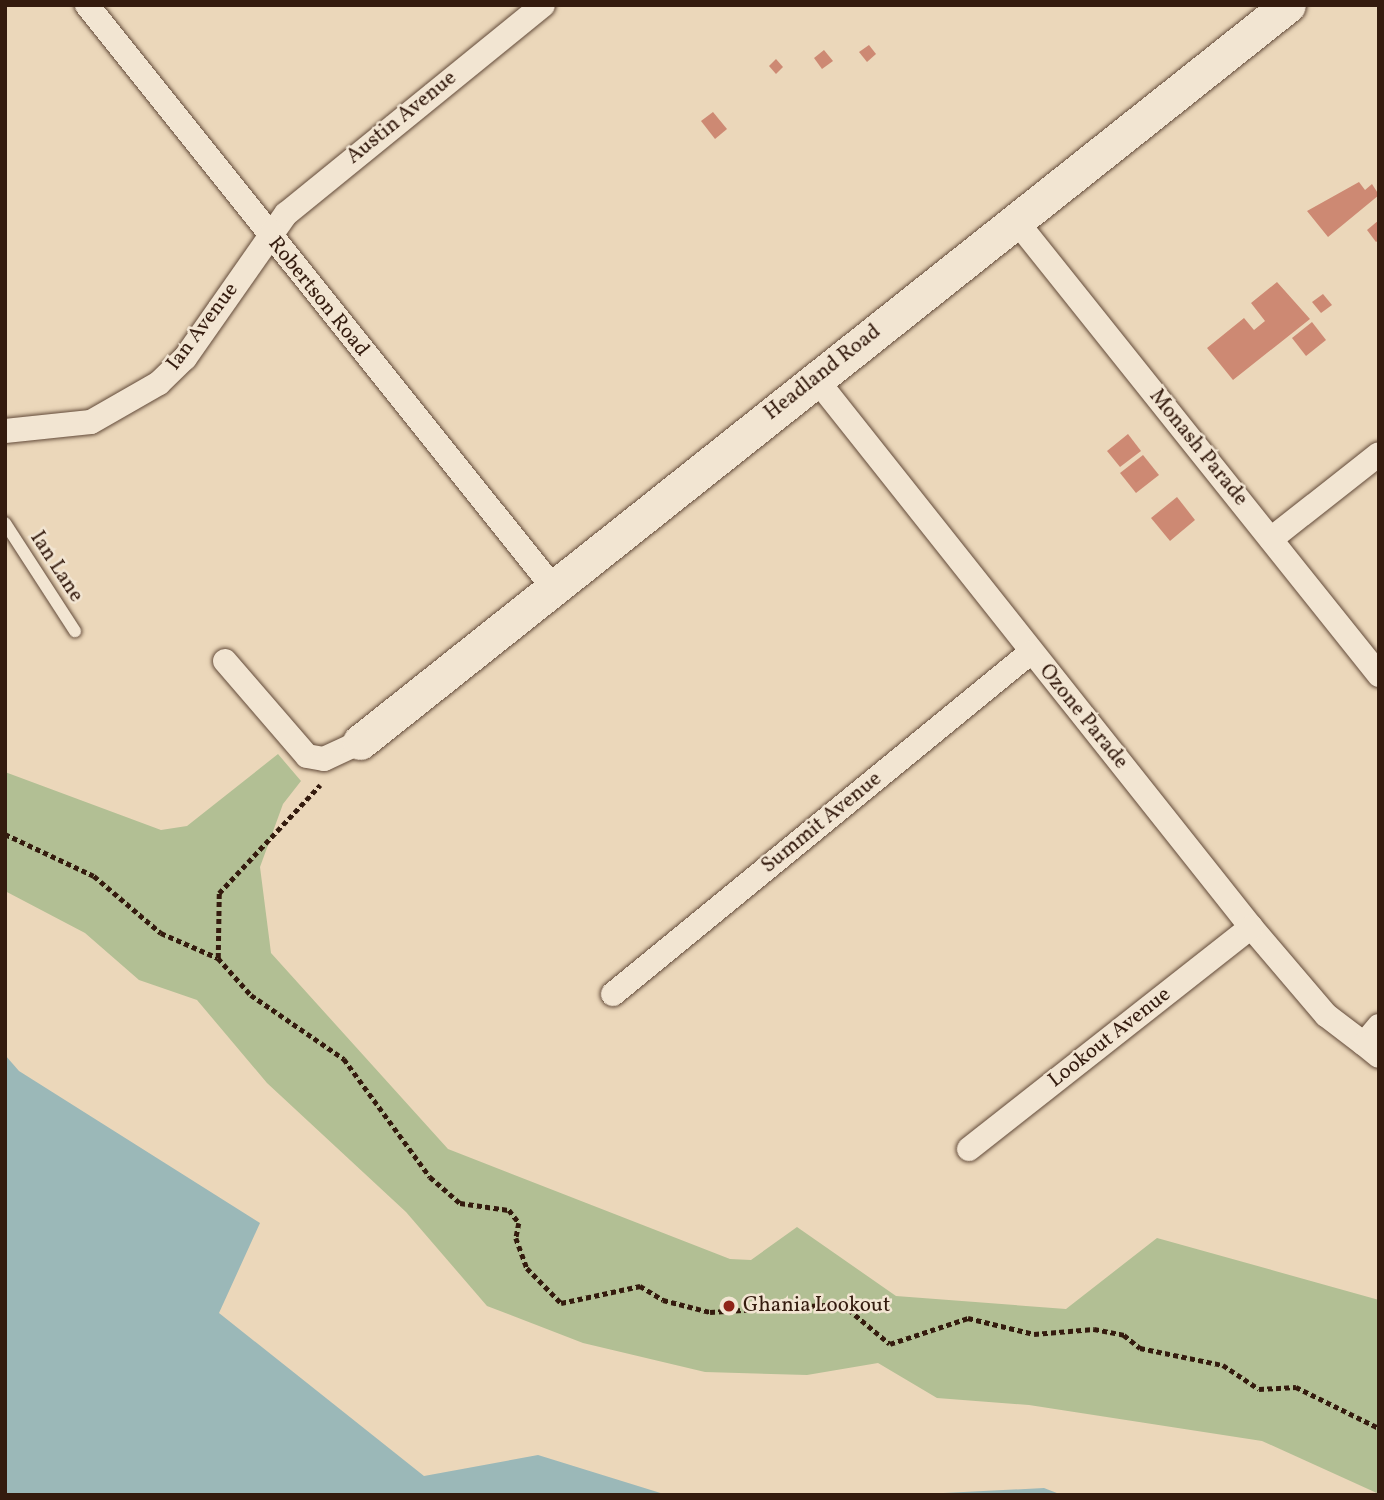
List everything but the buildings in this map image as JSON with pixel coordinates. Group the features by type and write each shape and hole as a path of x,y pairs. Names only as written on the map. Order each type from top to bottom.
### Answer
{"street":[{"name":"Robertson Road","path":"87,5 268,236 552,586"},
{"name":"Austin Avenue","path":"268,236 308,193 542,5"},
{"name":"Headland Road","path":"359,742 552,586 1017,222 1288,5"},
{"name":"Monash Parade","path":"1017,222 1379,675"},
{"name":"Ian Avenue","path":"5,431 91,422 159,383 185,358 268,236"},
{"name":"Ozone Parade","path":"816,379 1251,927 1326,1014 1374,1042"},
{"path":"1271,539 1379,454"},
{"name":"Summit Avenue","path":"613,994 1031,652"},
{"path":"225,661 307,756 324,759 359,742"},
{"name":"Lookout Avenue","path":"969,1149 1251,927"}],"lane":[{"name":"Ian Lane","path":"5,523 75,631"}],"path":[{"path":"218,958 219,893 322,782"},
{"path":"5,834 94,876 161,933 218,958 251,995 344,1059 430,1177 460,1203 509,1210 519,1223 516,1238 527,1268 561,1304 640,1286 663,1300 710,1312 842,1304 890,1344 968,1318 1034,1334 1094,1329 1124,1335 1140,1348 1223,1365 1259,1389 1296,1387 1379,1428"}],"green space":[{"path":"278,754 301,781 283,804 260,867 271,953 448,1149 730,1259 751,1260 797,1227 896,1296 1066,1309 1157,1238 1379,1300 1379,1494 1262,1441 1029,1405 937,1398 878,1363 807,1375 705,1372 583,1343 487,1306 406,1212 267,1083 197,1000 139,980 85,933 5,891 5,772 161,830 187,826"}],"water":[{"path":"5,1055 19,1071 260,1223 219,1313 424,1476 538,1455 667,1495 5,1495"},
{"path":"1044,1488 1062,1495 904,1495"}],"place":[{"name":"Ghania Lookout","path":"729,1306"}]}
